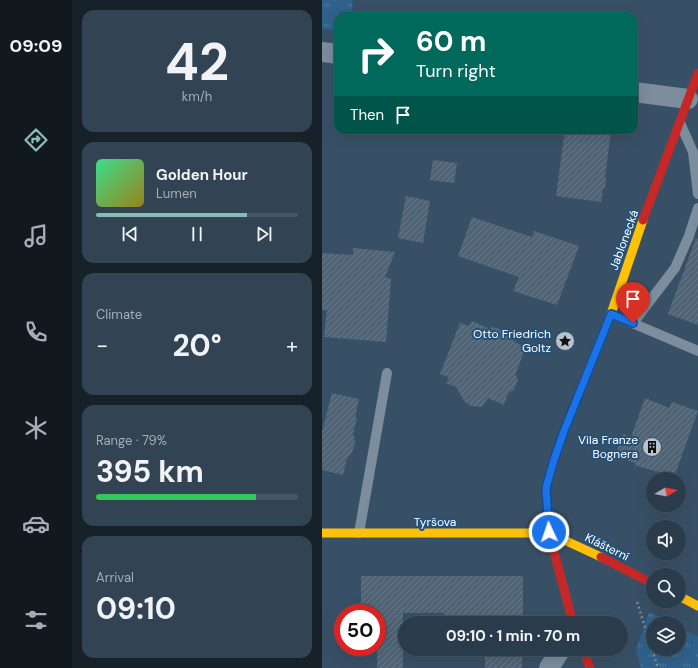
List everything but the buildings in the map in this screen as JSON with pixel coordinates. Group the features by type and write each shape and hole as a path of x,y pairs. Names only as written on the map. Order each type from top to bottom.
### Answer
{"main road":[{"name":"Jablonecká","path":"571,616 549,532 546,488 564,431 611,314 651,198 698,73"},
{"name":"Tyršova","path":"322,533 549,532"},
{"name":"Klášterní","path":"549,532 646,580"},
{"path":"686,600 698,606"},
{"path":"586,656 590,668"}],"street":[{"path":"322,52 334,54"},
{"path":"638,93 688,99"},
{"path":"549,668 557,656"}],"lane":[{"path":"680,121 693,152 698,194"},
{"path":"633,323 675,268 689,236 698,208"},
{"path":"611,314 698,351"},
{"path":"360,533 388,373"}],"path":[{"path":"635,596 658,668"}],"green space":[{"path":"322,0 353,0 352,12 334,12 334,30 322,29"},
{"path":"649,612 657,616 648,616"},
{"path":"646,621 646,656 686,656 686,631 698,637 698,668 641,668 636,650"}],"traffic: slow":[{"path":"580,391 611,314 643,220"},
{"path":"322,533 549,533 601,557"},
{"path":"686,600 698,606"}],"traffic: jam":[{"path":"643,220 698,73"},
{"path":"571,616 549,533 546,488 564,431 580,391"},
{"path":"601,557 646,580"},
{"path":"586,656 590,668"}],"place":[{"name":"Otto Friedrich Goltz","path":"565,341"},
{"name":"Vila Franze Bognera","path":"652,447"}],"route":[{"path":"549,532 546,488 564,431 611,314 633,323"}]}
